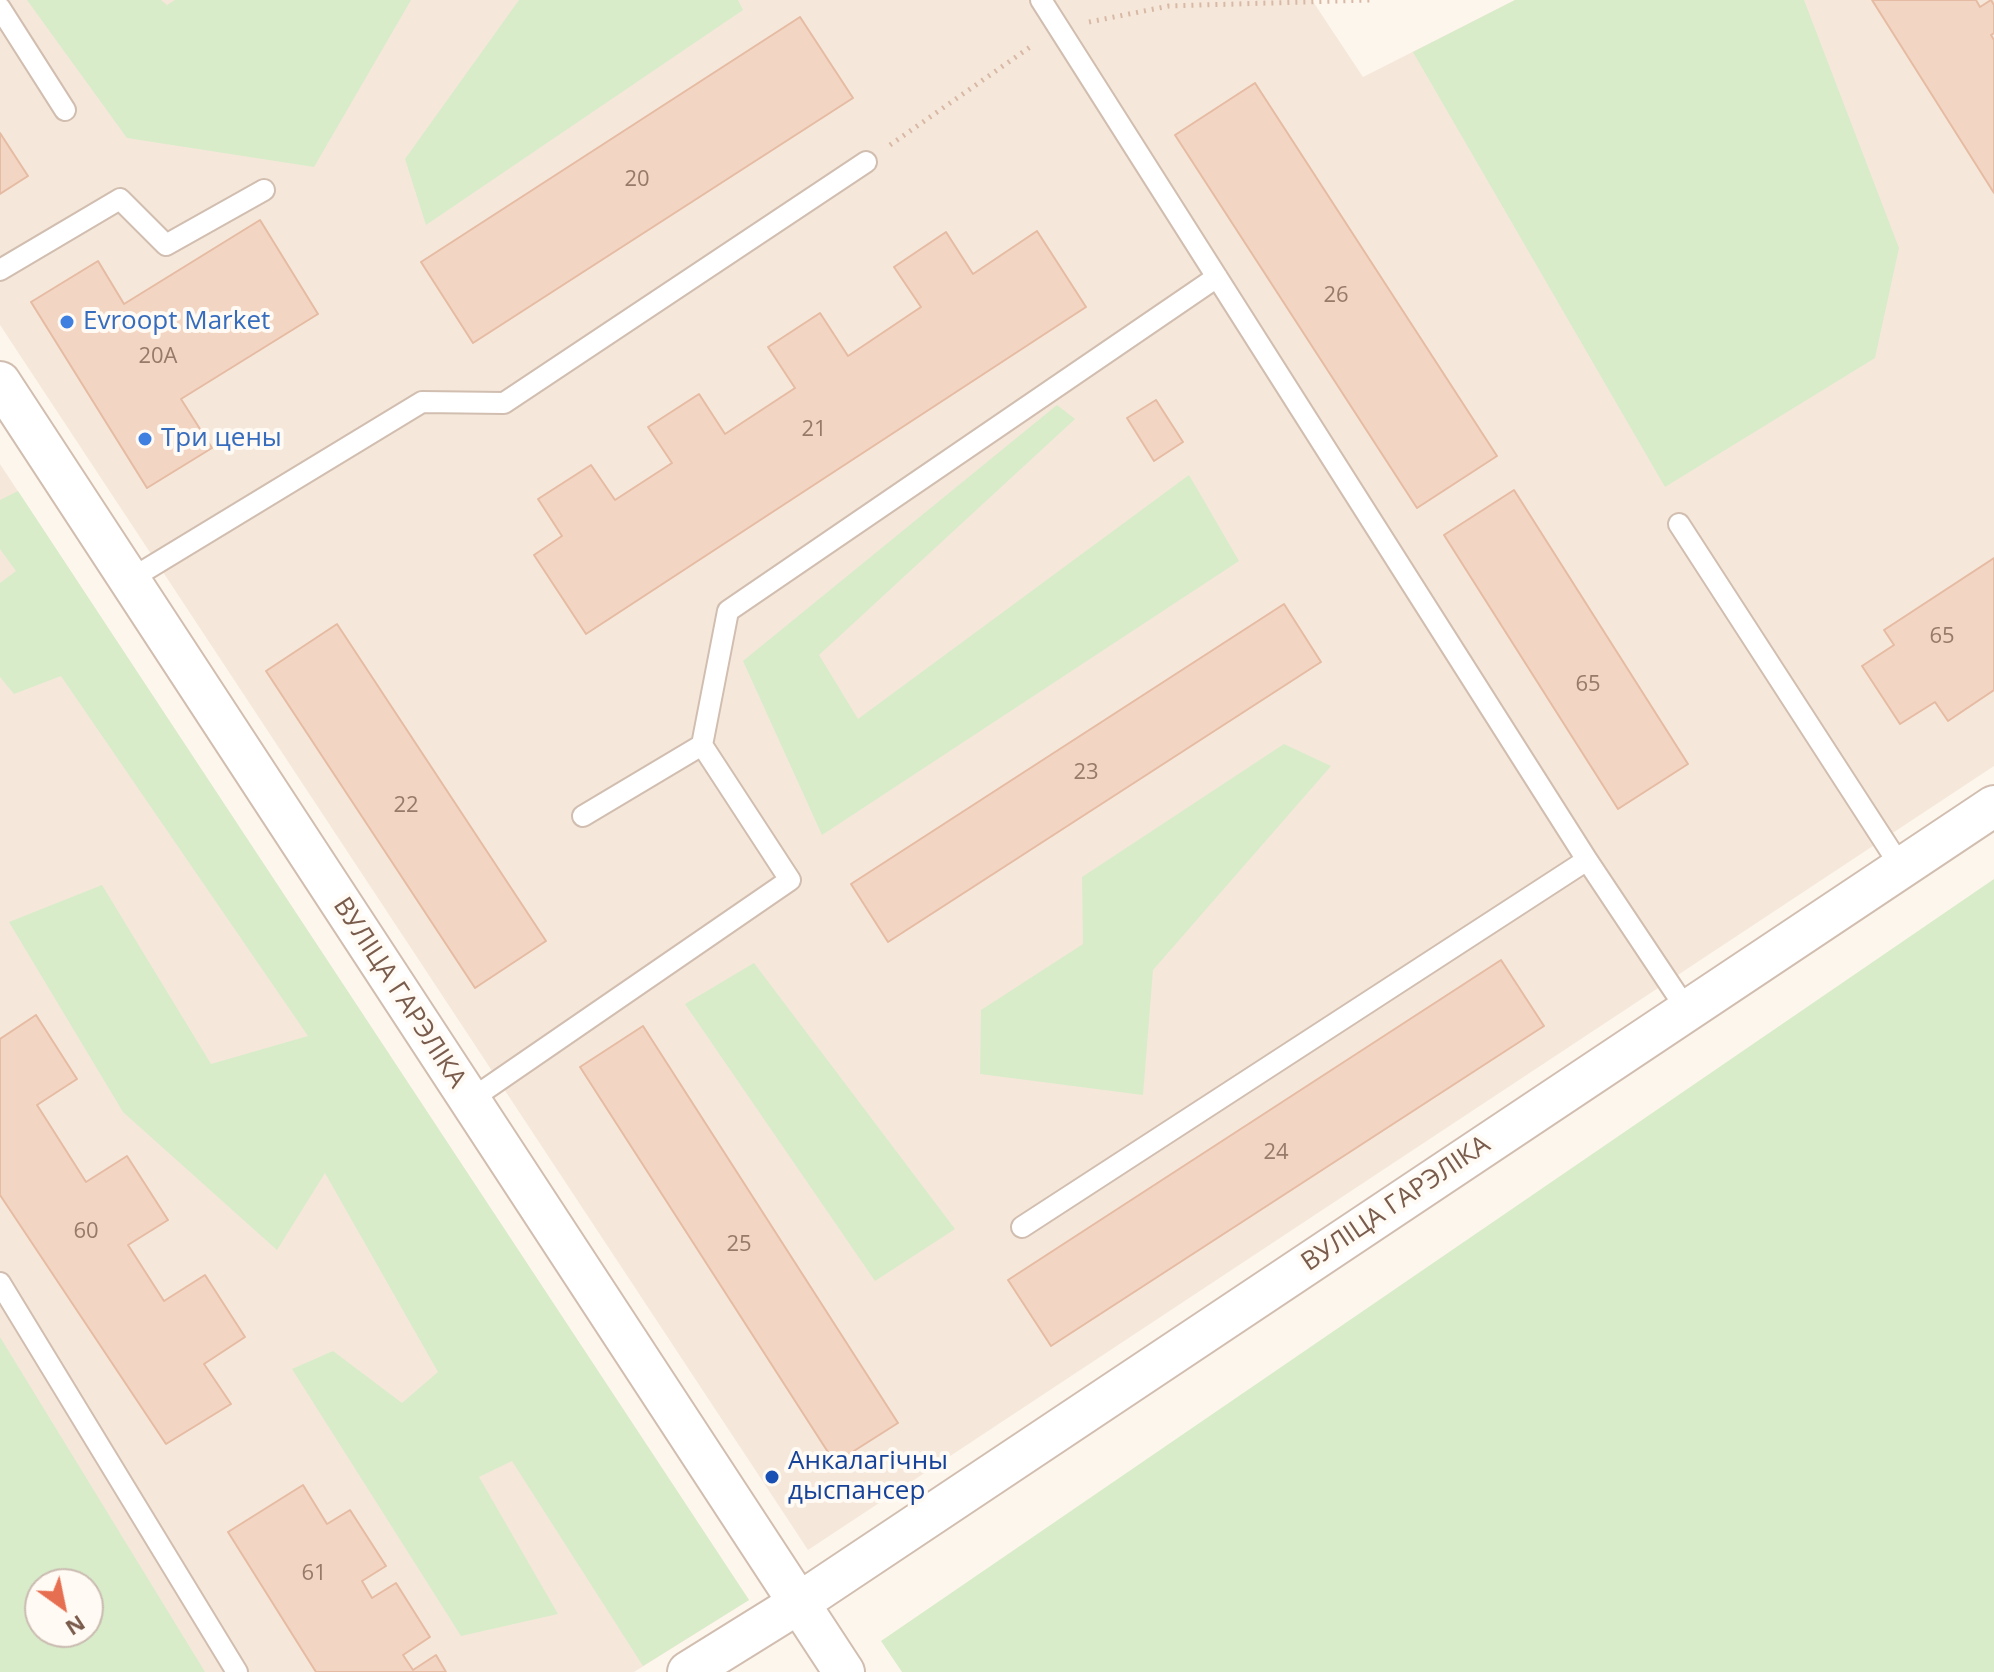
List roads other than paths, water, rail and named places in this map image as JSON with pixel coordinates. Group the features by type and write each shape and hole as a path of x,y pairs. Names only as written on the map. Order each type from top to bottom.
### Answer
{"street":[{"name":"ВУЛІЦА ГАРЭЛІКА","path":"5,402 129,580 844,1672"},
{"name":"ВУЛІЦА ГАРЭЛІКА","path":"688,1672 799,1603 1994,806"}],"lane":[{"path":"1041,0 1587,860 1687,1010"},
{"path":"0,8 65,110"},
{"path":"129,580 422,402 504,403 866,162"},
{"path":"0,270 120,199 166,245 264,190"},
{"path":"470,1100 790,880 702,745 728,611 1217,277"},
{"path":"1679,524 1901,867"},
{"path":"583,816 702,745"},
{"path":"1022,1227 1587,860"},
{"path":"0,1283 237,1672"}],"place":[{"name":"Evroopt Market","path":"67,322"},
{"name":"Три цены","path":"145,439"},
{"name":"Анкалагічны дыспансер","path":"772,1477"}]}
